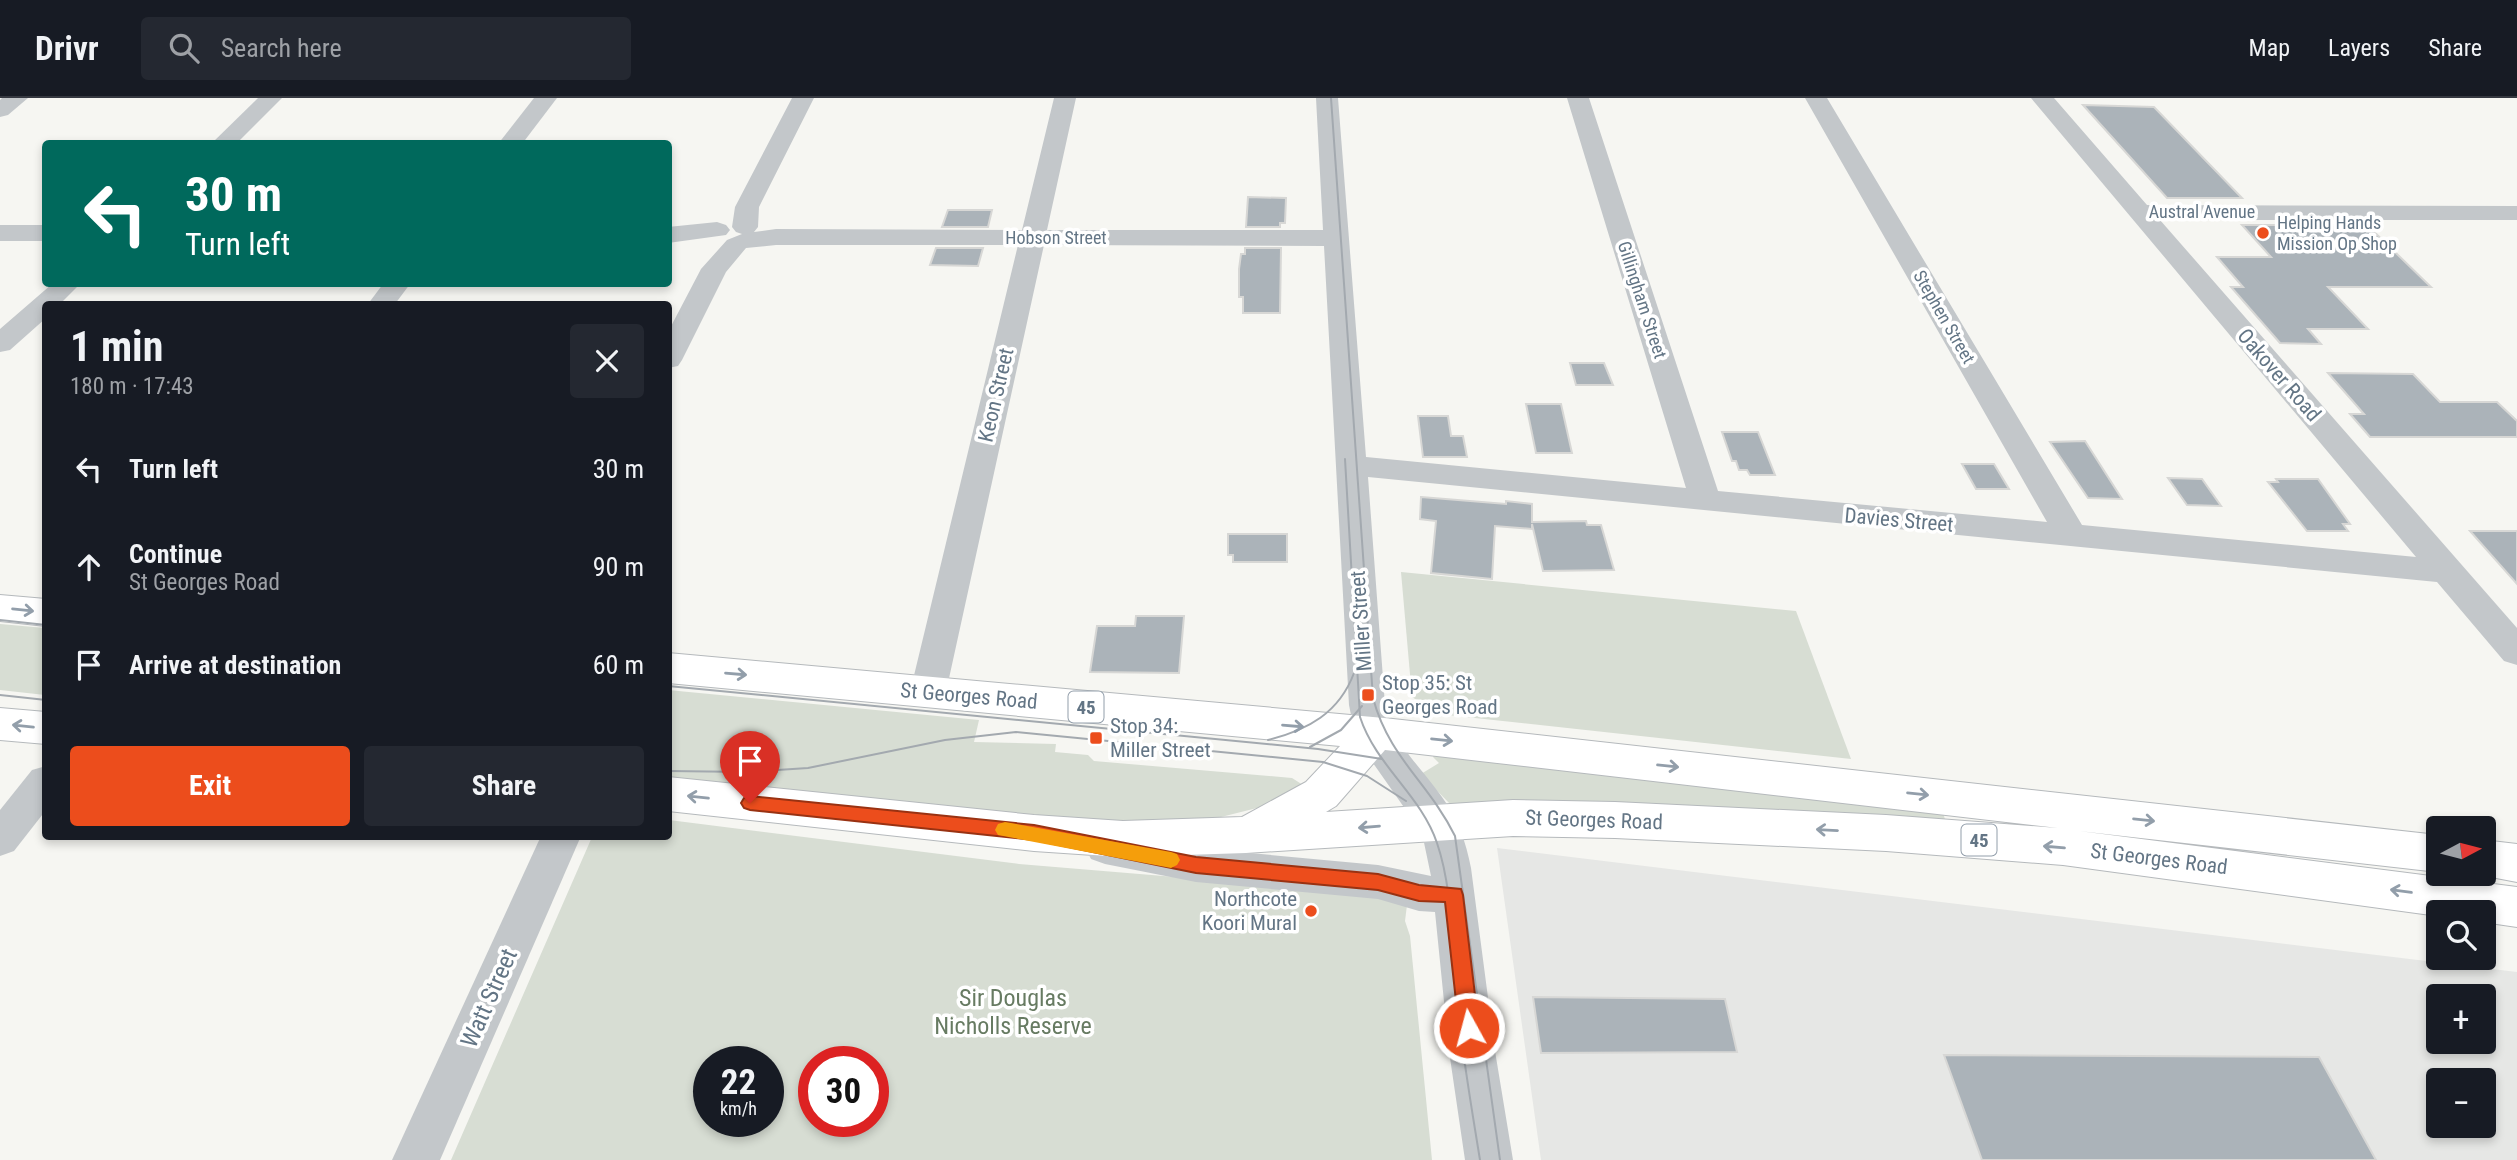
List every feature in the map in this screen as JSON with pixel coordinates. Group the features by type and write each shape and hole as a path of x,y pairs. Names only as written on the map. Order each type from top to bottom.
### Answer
{"highway":[{"path":"0,608 42,613"},
{"name":"St Georges Road","path":"672,668 1374,734 2426,853"},
{"path":"0,724 42,729"},
{"path":"1246,835 1321,794 1374,734"},
{"name":"St Georges Road","path":"672,794 1034,833 1123,839 1246,835 1513,818 1615,820 1975,839 2210,865 2517,907"},
{"path":"2496,861 2517,863"}],"street":[{"path":"0,110 17,98"},
{"path":"226,140 271,98"},
{"path":"512,140 546,98"},
{"path":"672,352 803,98"},
{"name":"Keon Street","path":"928,692 1065,98"},
{"name":"Miller Street","path":"1327,98 1366,692 1374,734 1391,763 1437,821 1446,844 1472,1051 1489,1160"},
{"name":"Gillingham Street","path":"1578,98 1706,502"},
{"name":"Stephen Street","path":"1816,98 2073,536"},
{"name":"Oakover Road","path":"2042,98 2517,652"},
{"name":"Austral Avenue","path":"2140,212 2517,213"},
{"path":"0,233 42,233"},
{"name":"Hobson Street","path":"676,236 1336,238"},
{"path":"48,301 64,287"},
{"path":"383,301 395,287"},
{"path":"0,344 42,306"},
{"name":"Davies Street","path":"1352,466 2447,571"},
{"path":"0,839 42,786"},
{"path":"1034,833 1196,865 1378,882 1419,893 1454,895"},
{"name":"Watt Street","path":"416,1160 559,840"}],"shaded area":[{"path":"1497,848 2426,961 2426,970 2517,972 2517,1160 1541,1160"}],"green space":[{"path":"1401,572 1796,611 1851,759 1438,714 1412,697"},
{"path":"0,624 42,628 42,695 0,690"},
{"path":"672,690 979,720 974,742 1056,744 1055,752 1088,755 1094,761 1292,778 1303,785 1261,807 1201,822 1069,822 672,779"},
{"path":"1434,754 1942,809 1946,823 1450,804 1421,774 1439,763 1433,757"},
{"name":"Sir Douglas Nicholls Reserve","path":"672,820 1019,864 1381,894 1407,905 1405,921 1410,936 1432,1160 451,1160 591,840 672,840"}],"building":[{"path":"2083,105 2154,107 2242,198 2167,198"},
{"path":"1248,197 1286,198 1285,223 1280,223 1280,227 1246,227"},
{"path":"948,210 992,210 988,227 942,227"},
{"path":"2242,225 2367,225 2431,287 2328,287 2368,329 2308,329 2321,344 2280,343 2231,287 2243,287 2217,257 2271,257"},
{"path":"936,248 983,248 978,266 930,265"},
{"path":"1245,248 1281,248 1280,313 1243,313 1243,297 1239,297 1239,269 1241,254 1245,254"},
{"path":"1570,363 1604,363 1613,385 1576,385"},
{"path":"2328,373 2413,374 2440,402 2497,402 2517,421 2517,437 2370,437 2350,414 2364,414"},
{"path":"1526,404 1561,404 1572,453 1536,453"},
{"path":"1418,416 1448,416 1451,436 1463,436 1467,457 1423,457"},
{"path":"1722,432 1758,432 1775,475 1750,475 1747,470 1739,470 1736,461 1732,461"},
{"path":"2085,441 2122,499 2088,498 2050,442"},
{"path":"1962,464 1994,464 2009,489 1976,489"},
{"path":"2168,478 2202,479 2221,506 2187,505"},
{"path":"2276,479 2318,479 2350,524 2343,524 2348,531 2307,531 2268,482 2278,482"},
{"path":"1421,497 1532,504 1532,522 1586,521 1587,525 1601,525 1614,570 1543,571 1532,524 1532,529 1495,526 1492,579 1431,573 1436,521 1420,519"},
{"path":"2470,531 2517,531 2517,584"},
{"path":"1228,534 1287,534 1287,562 1233,562 1233,555 1228,555"},
{"path":"1136,616 1184,616 1179,673 1090,672 1097,626 1135,626"},
{"path":"1533,997 1725,999 1737,1052 1541,1053"},
{"path":"1944,1055 2319,1057 2376,1160 1982,1160"}],"tram line":[{"path":"1331,98 1373,698 1380,719 1399,754 1445,817 1455,836 1500,1160"},
{"path":"1345,459 1360,709"},
{"path":"0,620 42,625"},
{"path":"1268,740 1296,731 1320,718 1340,699 1354,673"},
{"path":"672,686 1318,749 1382,759"},
{"path":"0,695 42,700"},
{"path":"1310,747 1341,730 1360,709"},
{"path":"1360,709 1367,735 1430,826 1442,861 1449,898 1466,1076 1480,1160"},
{"path":"672,771 748,772 808,768 945,740 1016,732 1323,762 1367,776 1406,801"}],"slow traffic":[{"path":"1005,830 1034,833 1171,860"}],"place":[{"name":"Helping Hands Mission Op Shop","path":"2263,233"},
{"name":"Stop 35: St Georges Road","path":"1368,695"},
{"name":"Stop 34: Miller Street","path":"1096,738"},
{"name":"Northcote Koori Mural","path":"1311,911"}],"route":[{"path":"750,803 1034,833 1196,865 1378,882 1419,893 1454,895 1469,1028"}]}
